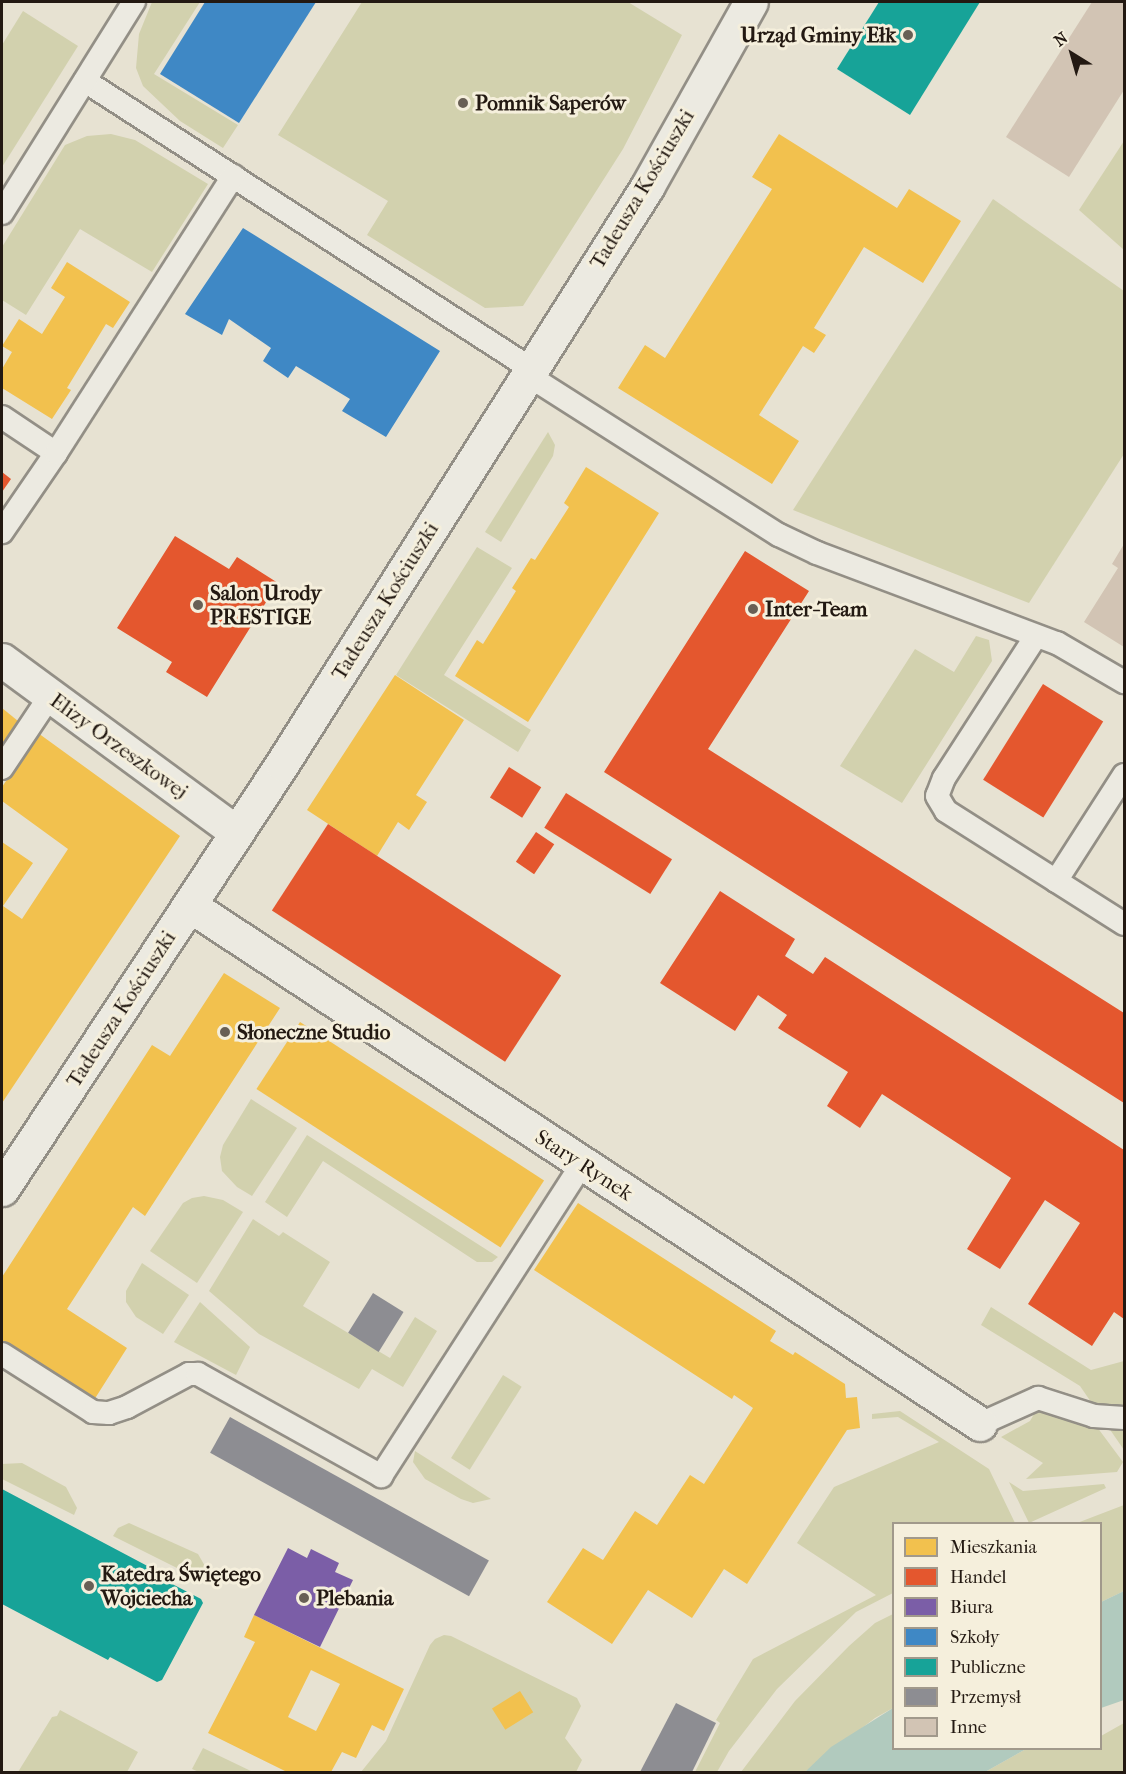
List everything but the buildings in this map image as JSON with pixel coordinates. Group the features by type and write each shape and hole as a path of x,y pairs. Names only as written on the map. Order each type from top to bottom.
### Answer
{"street":[{"name":"Tadeusza Kościuszki","path":"2,1189 282,764 528,371 647,187 751,2"},
{"name":"Elizy Orzeszkowej","path":"2,660 236,832"},
{"name":"Stary Rynek","path":"189,905 980,1424"}],"lane":[{"path":"2,213 134,2"},
{"path":"85,81 233,176 734,509 779,535 817,553 1057,643 1125,681"},
{"path":"2,532 56,453 233,176"},
{"path":"2,417 56,453"},
{"path":"1036,636 944,778 937,796 946,811 1125,924"},
{"path":"2,768 50,696"},
{"path":"1056,881 1125,775"},
{"path":"2,1354 93,1412 109,1413 127,1407 189,1374 198,1374 381,1476 582,1164"},
{"path":"980,1424 1038,1398 1095,1416 1125,1418"}],"shaded area":[{"path":"152,2 200,2 154,74 238,125 223,148 180,121 143,86 136,68 139,34"},
{"path":"362,2 628,2 682,35 623,149 523,306 485,308 367,235 388,201 278,135"},
{"path":"23,11 78,46 2,167 2,45"},
{"path":"111,134 135,140 208,184 152,272 80,229 26,315 2,300 2,247 65,145 87,136"},
{"path":"1124,141 1124,250 1079,210"},
{"path":"993,199 1124,291 1124,454 1029,603 793,510"},
{"path":"548,432 555,445 553,456 501,542 485,532"},
{"path":"477,547 512,568 444,675 531,730 518,752 396,675"},
{"path":"976,636 989,640 992,661 902,803 840,766 915,649 954,672"},
{"path":"251,1099 297,1128 252,1196 237,1187 222,1171 220,1157 223,1145"},
{"path":"307,1135 498,1257 492,1262 477,1262 323,1161 287,1217 265,1202"},
{"path":"204,1196 223,1200 243,1212 197,1283 150,1251 183,1203 192,1198"},
{"path":"253,1219 279,1236 283,1232 330,1262 303,1306 390,1358 415,1317 437,1331 403,1387 372,1369 359,1389 259,1334 209,1291"},
{"path":"142,1263 189,1295 163,1334 136,1317 126,1302 126,1291"},
{"path":"200,1302 250,1347 236,1375 174,1342"},
{"path":"991,1307 1091,1370 1124,1361 1124,1450 1080,1386 981,1325"},
{"path":"503,1375 522,1387 470,1470 451,1458"},
{"path":"1037,1409 1097,1427 1123,1462 1117,1472 1026,1479 1043,1463 1001,1437 1030,1421"},
{"path":"900,1411 989,1469 1015,1522 892,1522 892,1594 856,1612 777,1689 729,1751 717,1772 695,1772 720,1723 716,1720 753,1659 876,1595 797,1543 834,1487 939,1442 898,1417 872,1419 872,1414"},
{"path":"415,1451 491,1499 473,1503 425,1479 413,1462"},
{"path":"22,1463 66,1487 77,1508 74,1515 2,1479 2,1464"},
{"path":"1009,1482 1023,1491 1104,1484 1106,1488 1031,1522 1029,1522"},
{"path":"1124,1505 1124,1591 1102,1602 1102,1522 1080,1522"},
{"path":"129,1523 198,1554 209,1573 209,1584 113,1536 118,1528"},
{"path":"1124,1591 1124,1700 1102,1708 1102,1602"},
{"path":"892,1614 892,1709 875,1718 805,1772 741,1772 795,1701 875,1623"},
{"path":"444,1635 451,1636 577,1698 581,1706 565,1738 582,1760 576,1772 361,1772 386,1741 430,1645 435,1639"},
{"path":"892,1709 892,1750 1024,1750 985,1772 805,1772 831,1747"},
{"path":"60,1710 138,1752 127,1772 18,1772 52,1717 57,1716"},
{"path":"1124,1723 1124,1772 985,1772 1024,1750 1102,1750 1102,1735"},
{"path":"203,1748 253,1772 199,1772 192,1769"}],"place":[{"name":"Urząd Gminy Ełk","path":"908,35"},
{"name":"Pomnik Saperów","path":"463,103"},
{"name":"Salon Urody PRESTIGE","path":"198,605"},
{"name":"Inter-Team","path":"753,609"},
{"name":"Słoneczne Studio","path":"225,1032"},
{"name":"Katedra Świętego Wojciecha","path":"89,1586"},
{"name":"Plebania","path":"304,1598"}]}
